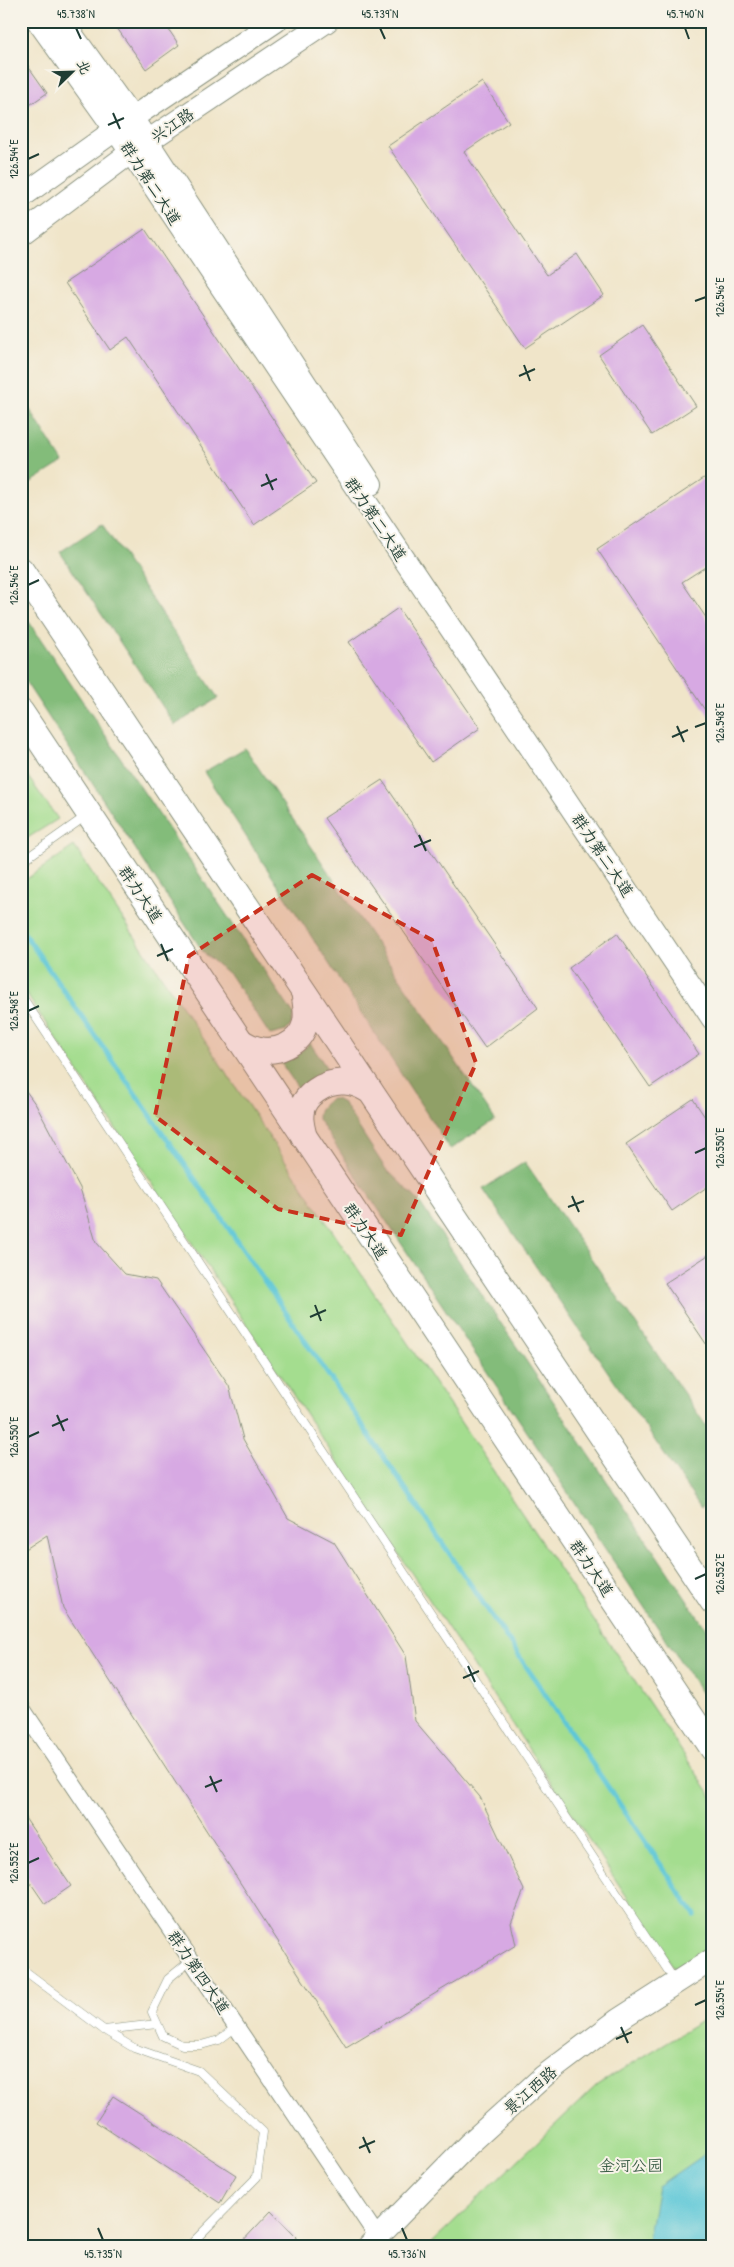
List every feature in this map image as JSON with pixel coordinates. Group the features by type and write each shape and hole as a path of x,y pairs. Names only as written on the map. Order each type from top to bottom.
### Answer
{"main road":[{"name":"群力第二大道","path":"38,21 124,124"},
{"name":"群力第二大道","path":"62,21 138,147 713,1019"},
{"name":"兴江路","path":"21,197 124,124 276,21"},
{"name":"兴江路","path":"21,235 138,147 327,21"},
{"name":"群力第二大道","path":"138,147 713,1005"},
{"path":"21,570 713,1602"},
{"name":"群力大道","path":"21,712 713,1749"},
{"path":"240,1041 256,1049 267,1051 277,1050 297,1039 303,1032 306,1022 304,993"},
{"path":"305,1139 301,1114 303,1105 309,1096 336,1082 355,1083 370,1090"},
{"name":"景江西路","path":"373,2241 469,2144 544,2076 618,2020 713,1960"}],"street":[{"name":"群力第四大道","path":"21,1708 236,2027 373,2241"}],"lane":[{"path":"21,862 88,814"},
{"path":"21,995 676,1983"},
{"path":"191,1960 168,1978 160,1991 152,2012 163,2036 182,2045 201,2045 219,2040 236,2027"},
{"path":"21,1968 104,2030 134,2048 198,2071 263,2132 257,2177 189,2246"},
{"path":"104,2030 158,2024"}],"highlighted area":[{"path":"312,875 432,940 476,1063 401,1235 278,1209 155,1116 189,956"}],"green space":[{"path":"21,396 63,462 22,488 21,487"},
{"path":"102,524 218,698 175,725 60,552"},
{"path":"21,610 294,1015 291,1025 286,1031 270,1035 230,975 204,953 21,675"},
{"path":"245,748 495,1120 450,1149 204,772"},
{"path":"21,767 58,819 21,842"},
{"path":"74,846 713,1798 713,1947 677,1972 21,986 21,883"},
{"path":"310,1043 330,1073 301,1092 281,1063 298,1054"},
{"path":"332,1099 343,1103 385,1168 418,1200 713,1639 713,1710 318,1119 322,1107"},
{"path":"525,1162 713,1436 713,1498 701,1508 483,1189"},
{"name":"金河公园","path":"713,2014 713,2246 428,2246 597,2085"}],"water":[{"path":"713,2148 713,2246 647,2246 658,2186"}],"building":[{"path":"112,21 163,21 179,45 146,69"},
{"path":"21,56 47,93 21,111"},
{"path":"482,82 509,122 464,152 547,275 577,254 604,295 525,348 388,146"},
{"path":"145,229 316,483 254,525 128,337 110,350 65,283"},
{"path":"642,325 696,406 652,435 599,355"},
{"path":"707,476 713,485 713,562 682,582 713,628 713,722 597,549"},
{"path":"398,608 480,728 431,762 349,642"},
{"path":"382,780 538,1008 485,1048 324,818"},
{"path":"617,933 699,1054 650,1087 569,968"},
{"path":"21,1084 36,1105 80,1188 96,1242 125,1274 156,1280 229,1386 243,1439 288,1518 334,1542 406,1656 415,1721 480,1797 524,1890 511,1923 516,1945 346,2047 63,1608 47,1535 21,1552"},
{"path":"693,1099 713,1129 713,1183 672,1211 626,1144"},
{"path":"713,1252 713,1354 665,1283"},
{"path":"21,1812 71,1886 45,1904 21,1869"},
{"path":"113,2096 236,2175 220,2203 96,2122"},
{"path":"271,2211 296,2237 294,2246 238,2246"}],"waterway":[{"path":"21,929 210,1201 695,1915"}]}
